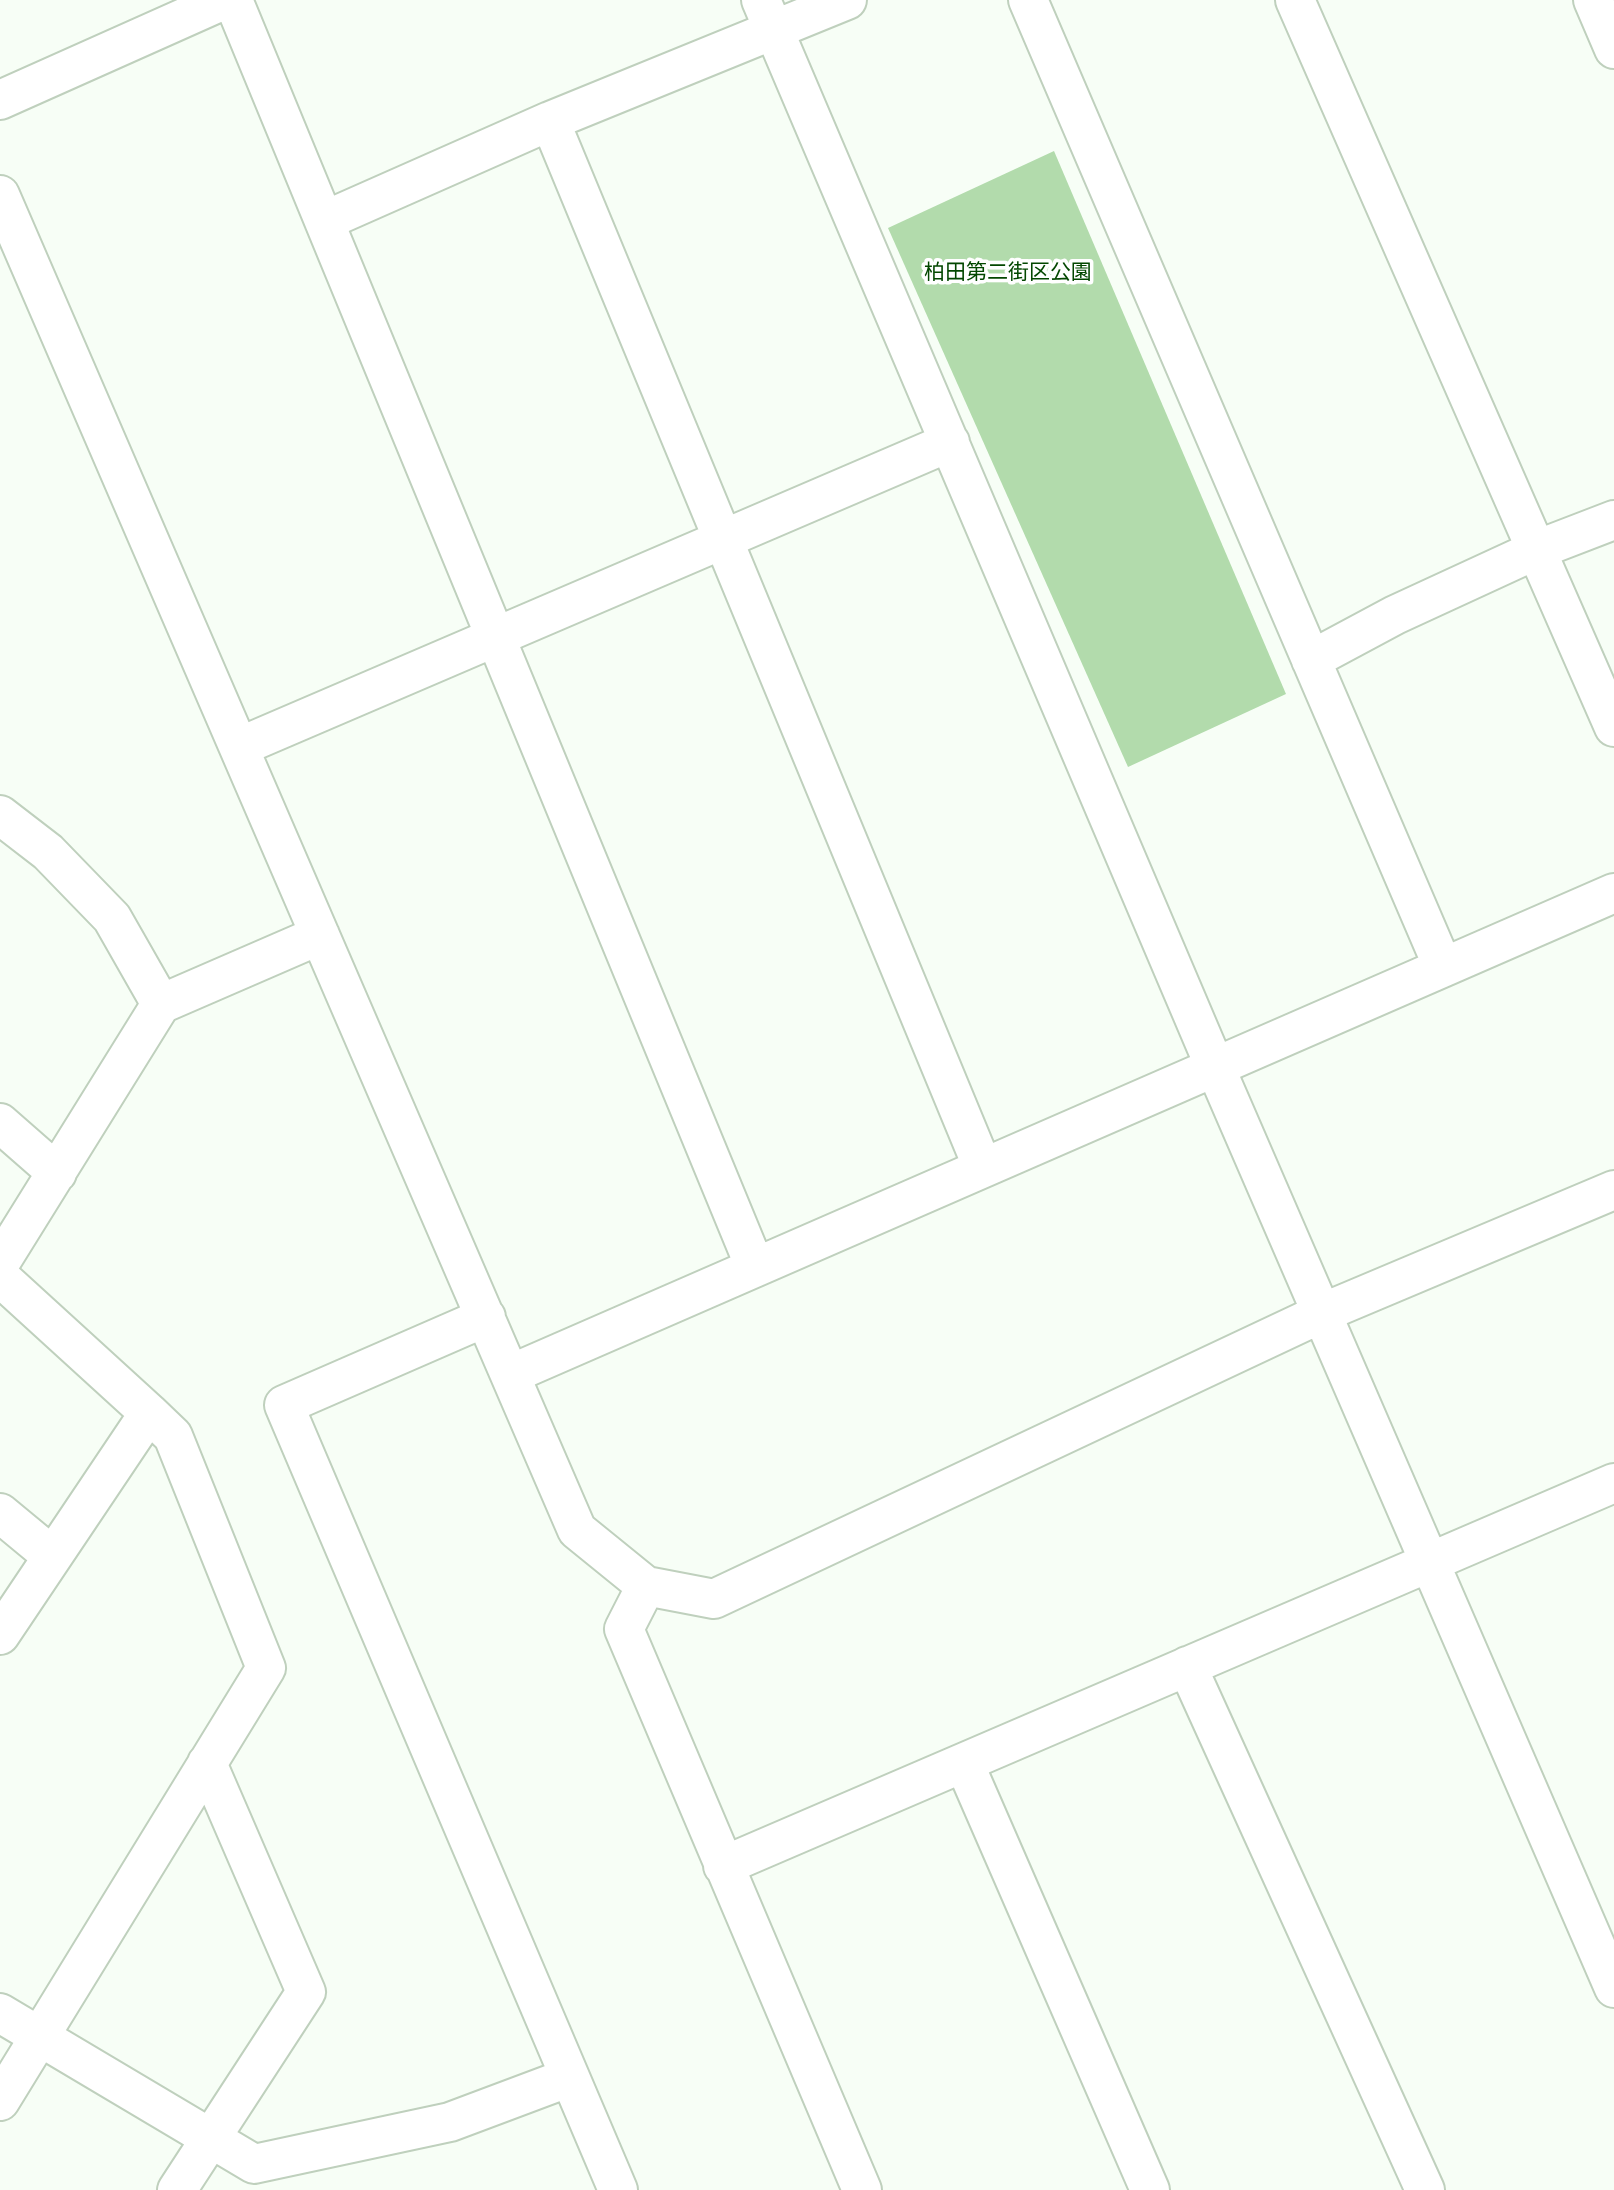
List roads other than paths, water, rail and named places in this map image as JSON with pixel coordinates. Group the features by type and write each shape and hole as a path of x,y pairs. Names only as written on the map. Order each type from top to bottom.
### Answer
{"street":[{"path":"0,100 224,0"},
{"path":"233,0 755,1267"},
{"path":"324,220 550,121 768,15 847,0"},
{"path":"1028,0 1443,968"},
{"path":"1294,0 1614,727"},
{"path":"1593,0 1614,49"},
{"path":"768,15 1215,1066 1614,1988"},
{"path":"550,121 982,1168"},
{"path":"0,195 511,1374 576,1530 646,1586 714,1599 1322,1313 1614,1189"},
{"path":"239,747 950,442"},
{"path":"1311,660 1395,615 1536,550 1614,520"},
{"path":"0,815 48,852 112,918 161,1003"},
{"path":"511,1374 1614,893"},
{"path":"0,1263 161,1003 320,935"},
{"path":"0,1123 57,1173"},
{"path":"0,1277 173,1436 266,1668 0,2101"},
{"path":"486,1317 284,1405 618,2190"},
{"path":"0,1635 149,1413"},
{"path":"723,1866 1614,1483"},
{"path":"0,1513 52,1556"},
{"path":"646,1586 624,1629 862,2190"},
{"path":"1187,1666 1425,2190"},
{"path":"177,2190 306,1992 207,1763"},
{"path":"964,1763 1150,2190"},
{"path":"0,2013 254,2164 450,2122 570,2077"}],"park label":[{"name":"柏田第二街区公園","path":"1008,273"}]}
